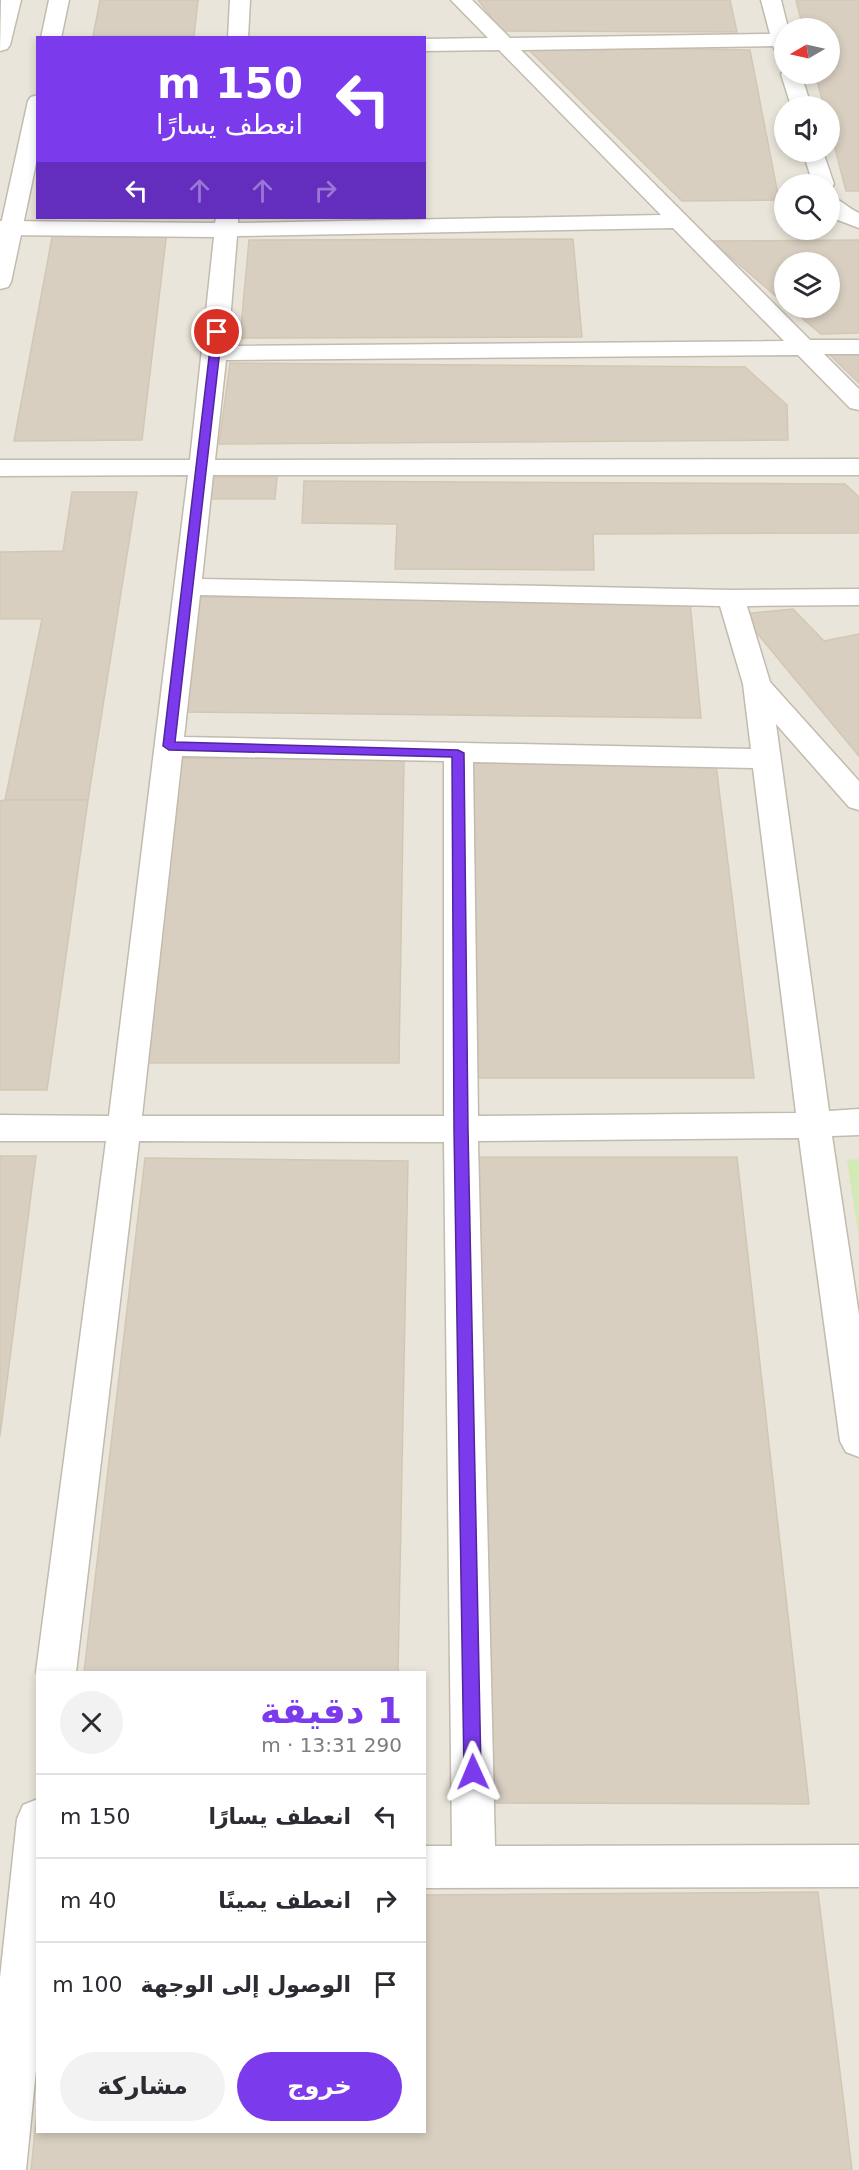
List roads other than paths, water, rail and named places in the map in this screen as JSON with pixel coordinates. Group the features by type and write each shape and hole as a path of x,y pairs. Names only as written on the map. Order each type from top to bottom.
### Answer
{"street":[{"path":"0,45 11,0"},
{"path":"51,36 58,0"},
{"path":"238,36 240,0"},
{"path":"461,0 859,403"},
{"path":"771,0 776,18"},
{"path":"426,45 774,45"},
{"path":"0,282 5,228 36,109"},
{"path":"840,213 859,221"},
{"path":"5,228 679,221"},
{"path":"56,1671 124,1128 188,587 215,353 227,224"},
{"path":"215,353 859,347"},
{"path":"0,468 859,467"},
{"path":"188,587 731,598 859,597"},
{"path":"731,598 757,684 814,1125 859,1441"},
{"path":"757,684 859,800"},
{"path":"169,746 767,759"},
{"path":"458,753 461,1129 474,1867"},
{"path":"0,1128 461,1129 814,1125 859,1122"},
{"path":"3,2170 36,1844"},
{"path":"426,1867 859,1866"}]}
